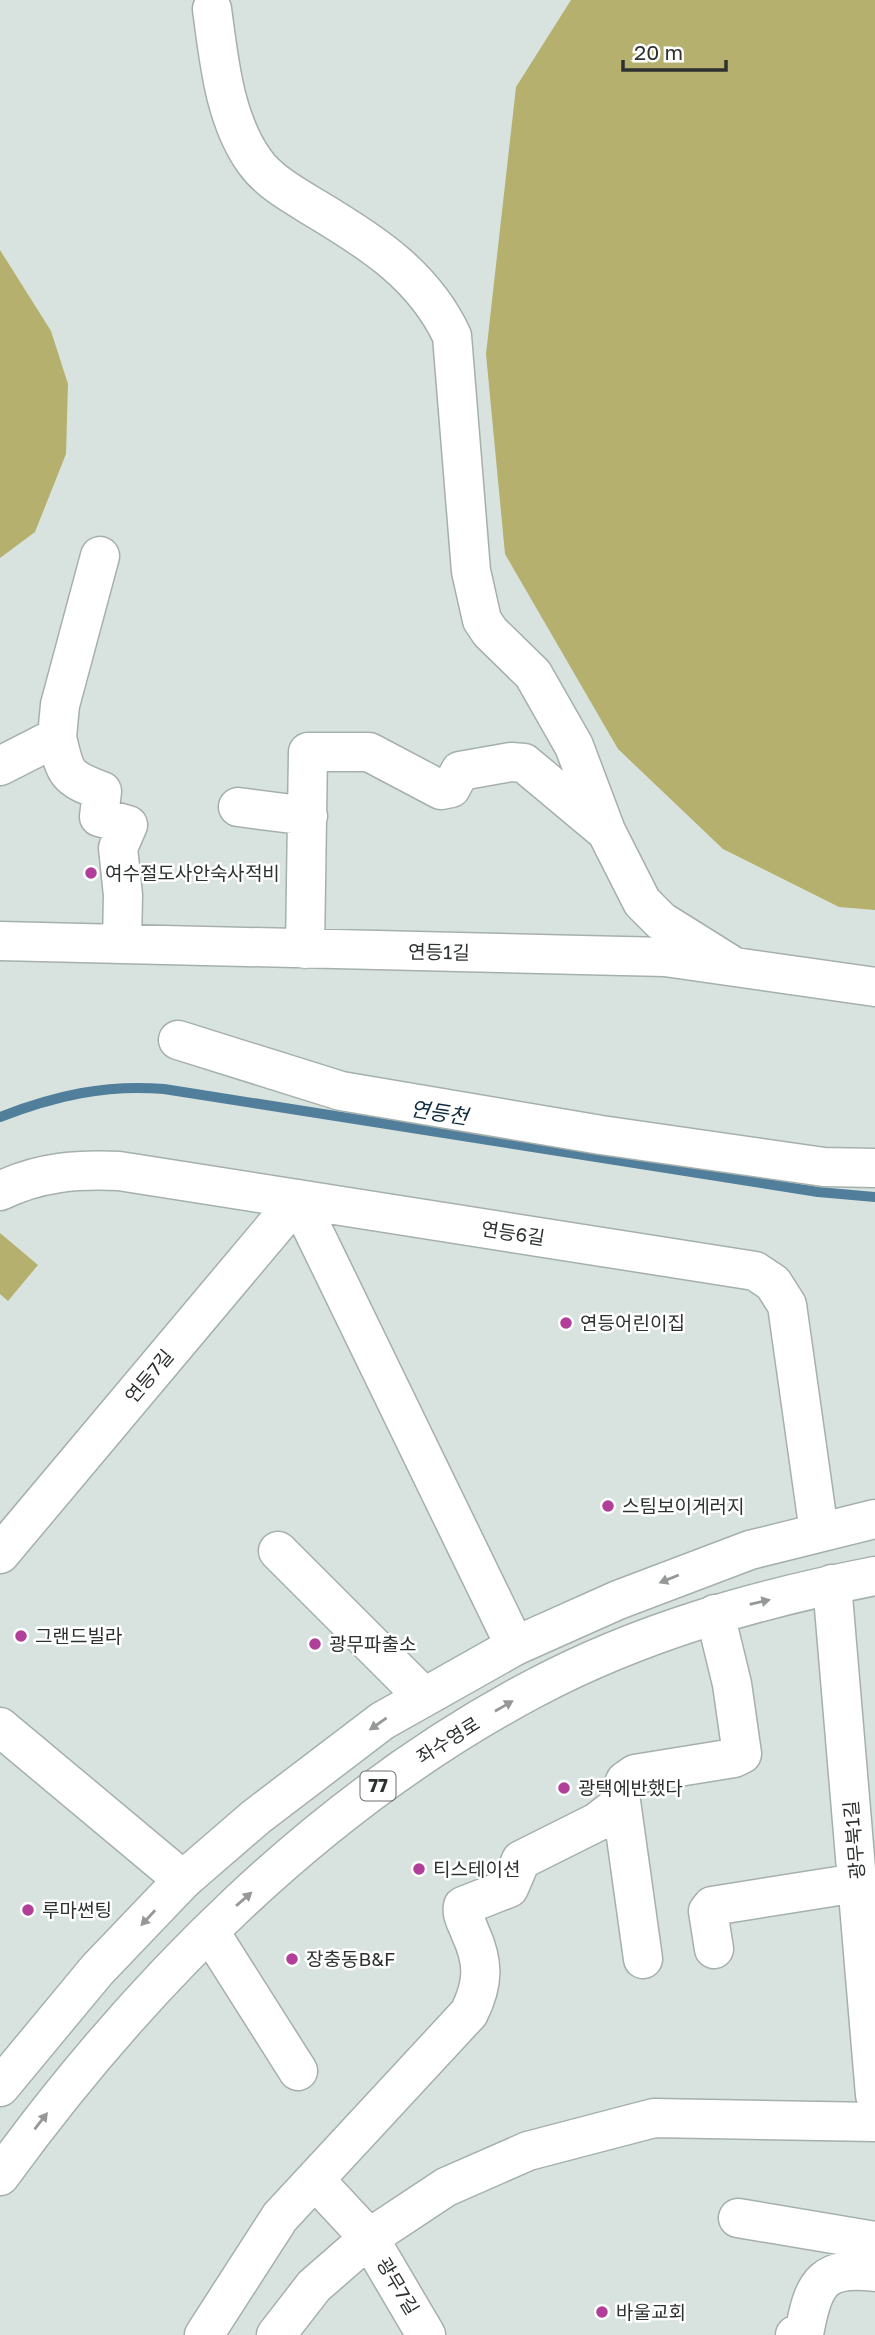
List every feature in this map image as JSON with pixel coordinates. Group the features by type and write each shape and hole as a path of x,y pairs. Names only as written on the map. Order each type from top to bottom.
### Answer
{"street":[{"path":"212,9 229,103 238,134 256,164 287,191 379,247 415,280 444,320 452,336 471,571 482,620 490,632 534,674 573,746 606,831 650,912 733,967"},
{"path":"100,556 60,705 57,737 63,763 74,781 102,791 99,817 128,825 118,848 123,895 122,944"},
{"path":"0,766 57,737"},
{"path":"305,949 308,752 369,752 441,790 451,788 460,771 512,762 524,763 606,831"},
{"path":"238,807 307,816"},
{"name":"연등1길","path":"0,941 665,957 875,987"},
{"path":"178,1040 341,1091 601,1135 824,1167 875,1168"},
{"name":"연등6길","path":"0,1191 45,1175 90,1170 298,1199 755,1271 765,1275 786,1305 819,1532"},
{"path":"298,1199 515,1646"},
{"name":"연등7길","path":"0,1554 298,1199"},
{"name":"77","path":"0,2087 97,1970 183,1880 316,1770 382,1721 515,1646 691,1570 750,1550 875,1519"},
{"path":"278,1551 423,1696"},
{"name":"좌수영로","path":"0,2176 67,2087 210,1932 363,1797 447,1738 534,1688 622,1648 715,1615 832,1584 875,1576"},
{"name":"광무북1길","path":"832,1584 875,2095"},
{"path":"643,1959 620,1805 623,1783 635,1774 734,1758 742,1754 732,1684 715,1615"},
{"path":"0,1727 183,1880"},
{"path":"204,2335 280,2217 469,2013 481,1984 482,1968 478,1950 462,1914 464,1906 509,1888 522,1860 597,1822 620,1805"},
{"path":"714,1949 708,1911 712,1906 858,1883"},
{"path":"210,1932 298,2071"},
{"path":"276,2335 314,2286 369,2238 446,2187 484,2168 528,2151 632,2122 682,2117 875,2122"},
{"name":"광무7길","path":"315,2180 369,2238 426,2335"},
{"path":"738,2218 875,2241"},
{"path":"794,2335 805,2329 812,2293 820,2285 842,2271 875,2272"}],"shaded area":[{"path":"571,0 875,0 875,910 839,907 723,849 618,749 505,554 486,354 516,87"},
{"path":"0,250 51,331 68,384 66,454 35,532 0,558"},
{"path":"0,1233 38,1265 8,1301 0,1294"}],"waterway":[{"name":"연등천","path":"0,1117 80,1093 122,1088 164,1089 818,1192 875,1197"}],"place":[{"name":"여수절도사안숙사적비","path":"91,873"},
{"name":"연등어린이집","path":"566,1323"},
{"name":"스팀보이게러지","path":"608,1506"},
{"name":"그랜드빌라","path":"21,1636"},
{"name":"광무파출소","path":"315,1644"},
{"name":"광택에반했다","path":"564,1788"},
{"name":"티스테이션","path":"419,1869"},
{"name":"루마썬팅","path":"28,1910"},
{"name":"장충동B&F","path":"292,1959"},
{"name":"바울교회","path":"602,2312"}]}
